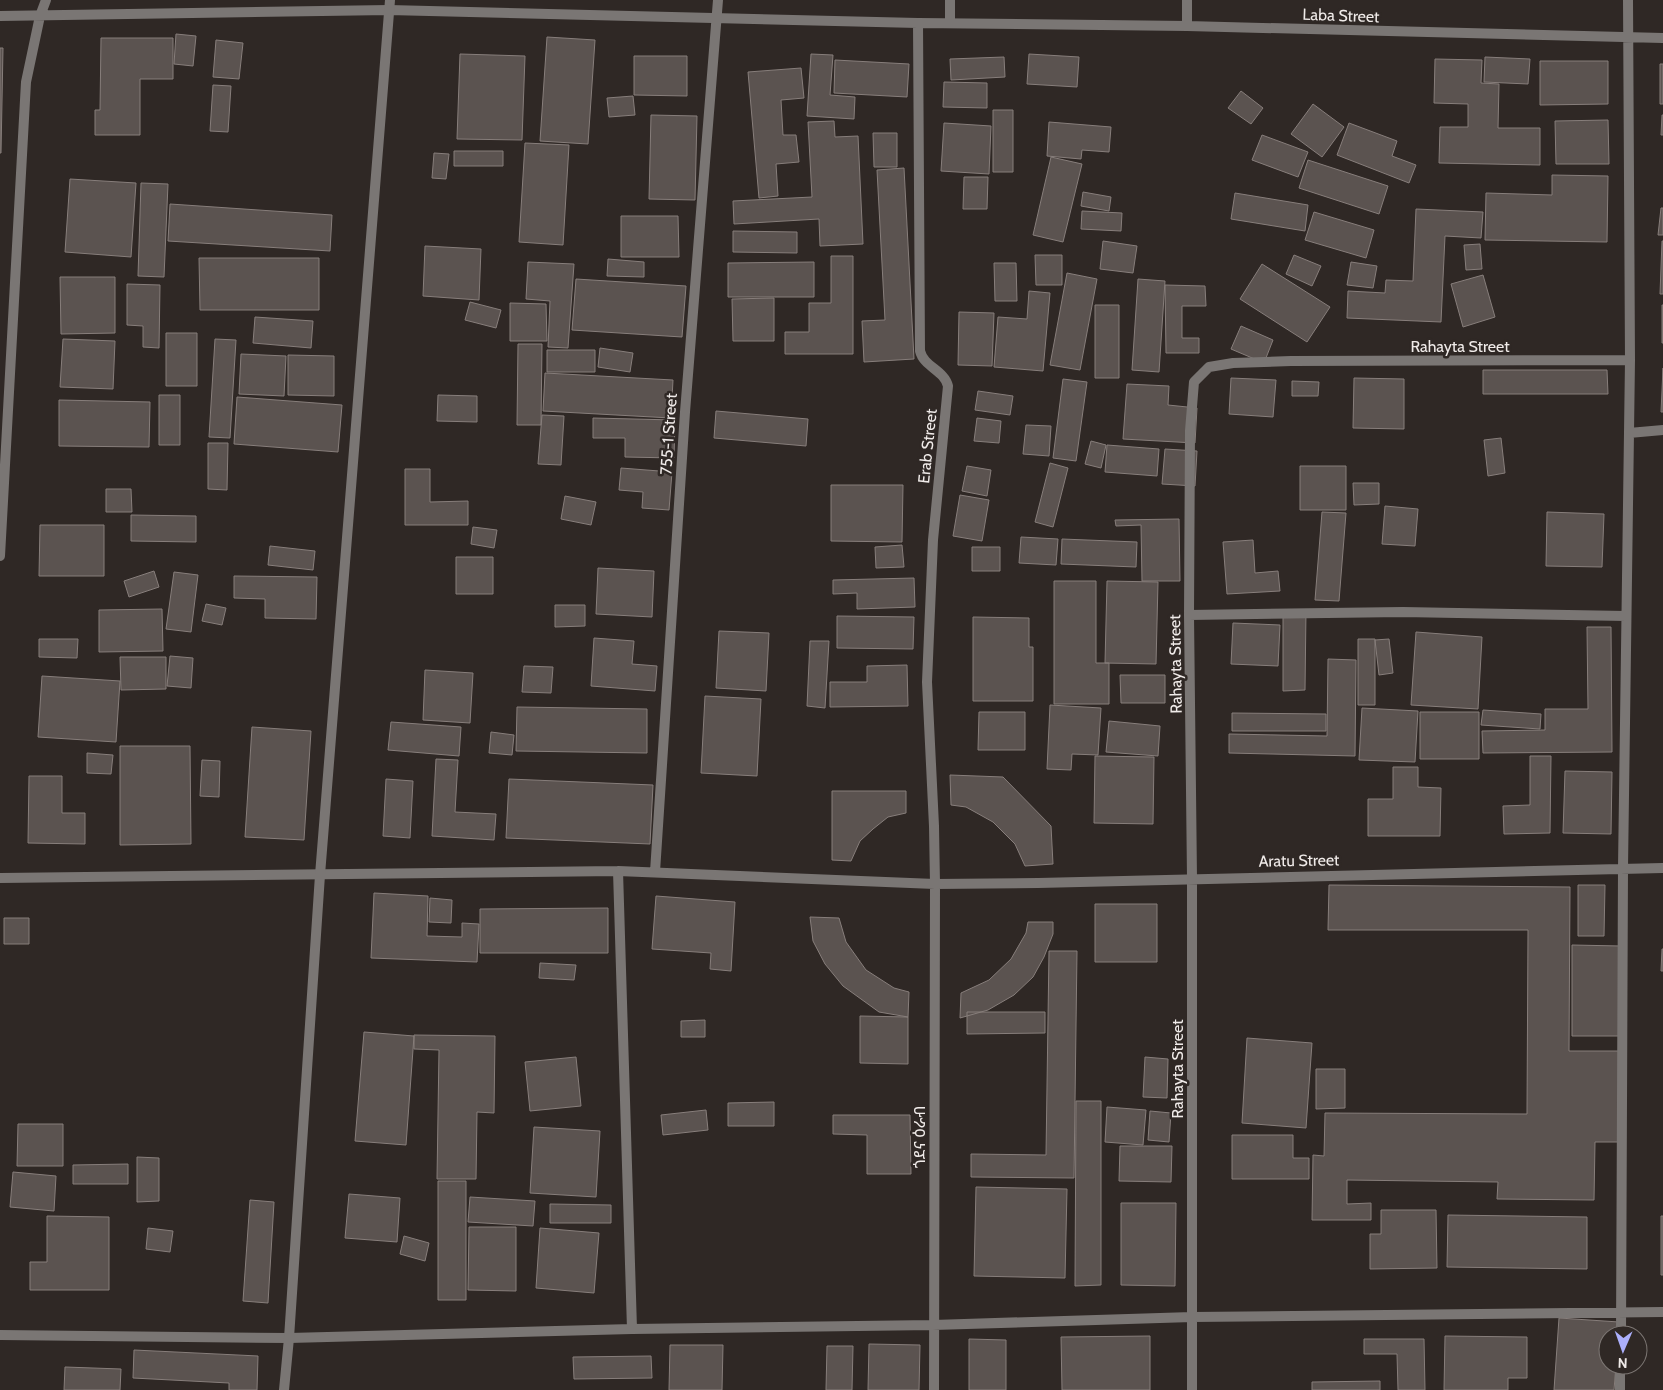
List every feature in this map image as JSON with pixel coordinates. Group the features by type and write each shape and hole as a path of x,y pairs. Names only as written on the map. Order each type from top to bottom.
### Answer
{"street":[{"path":"0,556 26,82 40,16 46,0"},
{"name":"755-1 Street","path":"656,872 685,412 718,0"},
{"path":"950,0 950,24"},
{"path":"1186,0 1187,26"},
{"path":"1621,1325 1622,868 1630,434 1628,0"},
{"path":"284,1390 320,875 389,5"},
{"name":"Laba Street","path":"0,16 389,5 717,18 950,24 1187,26 1663,38"},
{"name":"Erab Street","path":"918,23 920,351 925,362 944,376 948,386 933,540 927,682 935,884"},
{"name":"Rahayta Street","path":"1192,1390 1192,878 1189,615 1190,431 1194,382 1209,366 1233,363 1291,361 1630,360"},
{"path":"1630,434 1663,430"},
{"path":"1189,615 1403,612 1626,616"},
{"name":"Aratu Street","path":"0,878 618,871 935,884 1663,868"},
{"path":"618,871 632,1328"},
{"name":"ጎደና ዕራብ","path":"934,1390 935,884"},
{"path":"0,1335 289,1338 632,1328 934,1325 1423,1314 1663,1312"},
{"path":"1620,1375 1620,1390"}],"building":[{"path":"176,34 196,36 193,66 174,64"},
{"path":"547,37 595,40 588,144 540,141"},
{"path":"101,38 173,38 173,79 140,79 140,135 95,135 95,110 100,110"},
{"path":"216,40 243,43 239,79 213,77"},
{"path":"0,48 3,48 1,153 0,153"},
{"path":"460,54 525,56 522,140 457,139"},
{"path":"811,54 833,55 830,95 855,97 854,119 807,116"},
{"path":"1029,54 1079,57 1077,87 1027,84"},
{"path":"634,56 687,56 687,96 634,95"},
{"path":"1004,57 1005,77 951,80 950,59"},
{"path":"1485,57 1530,59 1528,84 1484,82"},
{"path":"1435,59 1482,60 1481,83 1499,84 1498,128 1540,128 1540,165 1439,163 1440,127 1468,127 1468,104 1434,103"},
{"path":"835,60 909,64 907,97 834,93"},
{"path":"1540,61 1608,61 1608,104 1540,105"},
{"path":"1660,64 1663,64 1663,104 1660,104"},
{"path":"801,68 804,98 781,100 783,135 796,135 799,162 776,164 778,196 759,198 748,72"},
{"path":"944,82 987,83 987,108 943,107"},
{"path":"213,85 231,86 228,132 210,131"},
{"path":"1241,91 1263,108 1251,124 1228,108"},
{"path":"633,96 635,115 609,117 607,98"},
{"path":"1313,104 1344,127 1322,157 1291,134"},
{"path":"993,110 1013,110 1013,172 993,172"},
{"path":"651,115 697,116 695,200 649,199"},
{"path":"1662,115 1663,135 1661,135"},
{"path":"1608,120 1609,164 1556,164 1555,121"},
{"path":"834,121 835,137 858,136 863,244 820,246 819,219 734,224 733,201 812,197 808,122"},
{"path":"1049,122 1111,127 1109,152 1082,150 1081,159 1047,156"},
{"path":"944,123 991,126 989,174 941,171"},
{"path":"1349,123 1397,141 1392,156 1416,165 1409,183 1337,155"},
{"path":"873,133 897,133 897,167 874,167"},
{"path":"1262,135 1308,152 1298,177 1252,160"},
{"path":"525,143 569,145 563,245 519,242"},
{"path":"454,151 503,151 503,166 454,166"},
{"path":"434,153 449,154 446,179 432,178"},
{"path":"1051,157 1082,164 1063,242 1033,235"},
{"path":"1308,160 1388,186 1379,214 1299,188"},
{"path":"904,168 914,359 864,362 862,321 885,320 877,170"},
{"path":"1552,175 1608,176 1607,242 1485,240 1486,193 1552,195"},
{"path":"964,177 988,177 987,209 963,209"},
{"path":"70,179 136,183 131,257 65,252"},
{"path":"141,183 168,184 164,277 138,276"},
{"path":"1083,192 1111,197 1109,211 1081,206"},
{"path":"1235,193 1308,205 1305,231 1231,219"},
{"path":"170,204 332,215 330,251 168,241"},
{"path":"1661,208 1663,208 1663,235 1658,235"},
{"path":"1416,209 1483,212 1481,238 1445,236 1441,322 1347,318 1348,291 1385,293 1386,280 1413,281"},
{"path":"1082,211 1122,213 1121,231 1081,229"},
{"path":"1314,212 1374,230 1366,258 1305,240"},
{"path":"621,216 678,216 679,257 621,257"},
{"path":"733,231 797,232 797,253 733,252"},
{"path":"1103,241 1137,246 1133,273 1100,269"},
{"path":"1662,241 1663,294 1660,294"},
{"path":"1480,244 1482,269 1466,270 1464,245"},
{"path":"425,246 481,249 479,300 423,296"},
{"path":"1035,255 1062,255 1062,285 1036,285"},
{"path":"1294,255 1321,266 1312,286 1286,274"},
{"path":"831,256 853,256 853,354 785,354 785,332 809,332 809,303 831,303"},
{"path":"199,258 319,258 319,310 200,310"},
{"path":"608,259 644,262 644,277 607,276"},
{"path":"528,262 574,264 568,348 548,347 550,301 526,299"},
{"path":"814,262 814,297 728,297 728,263"},
{"path":"1351,262 1377,266 1373,288 1347,285"},
{"path":"994,263 1016,263 1017,301 995,301"},
{"path":"1262,264 1330,307 1307,342 1240,299"},
{"path":"1067,273 1097,279 1080,370 1050,365"},
{"path":"1483,275 1495,317 1463,327 1451,284"},
{"path":"60,277 115,277 115,333 61,334"},
{"path":"576,279 686,286 682,337 572,330"},
{"path":"1138,279 1165,281 1159,372 1132,370"},
{"path":"127,284 160,285 159,348 143,347 143,326 127,325"},
{"path":"1165,285 1205,286 1206,306 1182,306 1182,338 1199,338 1199,353 1166,353"},
{"path":"1029,291 1050,293 1043,371 994,367 998,317 1027,319"},
{"path":"774,298 774,341 733,341 732,299"},
{"path":"470,302 501,310 496,328 465,320"},
{"path":"510,303 546,304 547,341 510,341"},
{"path":"1095,305 1119,305 1119,378 1095,378"},
{"path":"1663,305 1663,343 1662,343"},
{"path":"959,312 994,313 992,366 958,365"},
{"path":"255,317 313,321 311,348 253,343"},
{"path":"1241,326 1273,340 1264,363 1231,349"},
{"path":"166,333 197,333 197,386 166,386"},
{"path":"63,339 115,341 113,389 60,387"},
{"path":"215,339 236,340 230,438 209,437"},
{"path":"518,344 542,344 541,425 517,425"},
{"path":"600,348 633,353 630,372 598,367"},
{"path":"547,350 595,350 595,372 547,372"},
{"path":"241,354 286,356 284,396 239,394"},
{"path":"288,355 334,356 334,396 288,395"},
{"path":"1663,368 1663,412 1661,412"},
{"path":"1483,370 1607,370 1608,394 1483,394"},
{"path":"545,373 673,380 671,418 543,411"},
{"path":"1231,378 1276,380 1273,417 1229,414"},
{"path":"1354,378 1404,379 1404,429 1353,428"},
{"path":"1063,379 1087,382 1076,461 1053,458"},
{"path":"1292,381 1319,382 1318,396 1292,396"},
{"path":"1127,384 1169,386 1168,405 1197,408 1195,443 1123,439"},
{"path":"978,391 1013,396 1010,415 975,410"},
{"path":"159,395 180,395 180,445 159,445"},
{"path":"438,395 477,396 477,422 437,421"},
{"path":"237,397 342,405 338,452 234,444"},
{"path":"59,400 150,402 149,447 59,446"},
{"path":"716,411 808,419 806,446 714,438"},
{"path":"542,415 564,416 561,465 538,464"},
{"path":"593,418 675,420 674,458 625,457 625,438 593,438"},
{"path":"977,418 1001,421 999,443 974,441"},
{"path":"1026,425 1051,426 1049,456 1023,454"},
{"path":"1501,438 1505,473 1488,476 1484,440"},
{"path":"1091,441 1106,445 1101,468 1085,464"},
{"path":"208,443 228,443 227,490 208,489"},
{"path":"1107,445 1159,449 1157,476 1105,472"},
{"path":"1165,449 1197,451 1195,486 1162,484"},
{"path":"1050,463 1068,468 1053,527 1035,522"},
{"path":"967,466 991,470 987,496 962,491"},
{"path":"1300,466 1346,466 1346,510 1300,510"},
{"path":"621,468 672,472 669,510 642,508 643,492 619,490"},
{"path":"405,469 430,469 430,502 468,501 468,525 405,525"},
{"path":"1353,483 1379,483 1379,504 1354,505"},
{"path":"831,485 903,485 902,542 831,541"},
{"path":"106,489 131,489 132,512 106,512"},
{"path":"960,495 989,500 982,541 953,536"},
{"path":"565,496 596,502 591,525 561,519"},
{"path":"1385,506 1418,509 1415,546 1382,544"},
{"path":"1322,512 1346,513 1339,601 1315,600"},
{"path":"1547,512 1604,514 1602,567 1546,566"},
{"path":"131,515 196,516 196,542 131,541"},
{"path":"1179,519 1180,581 1142,581 1141,525 1116,526 1115,520"},
{"path":"40,525 104,525 104,576 39,576"},
{"path":"473,527 497,530 494,548 471,544"},
{"path":"1021,537 1058,539 1056,565 1019,563"},
{"path":"1062,539 1137,542 1136,567 1061,564"},
{"path":"1253,540 1255,573 1278,571 1280,591 1227,594 1223,542"},
{"path":"902,545 904,567 876,568 875,547"},
{"path":"270,546 315,551 313,570 268,565"},
{"path":"972,547 1000,547 1000,571 972,571"},
{"path":"456,557 493,557 493,594 456,594"},
{"path":"598,568 654,571 652,617 596,614"},
{"path":"154,571 159,587 129,597 124,581"},
{"path":"174,572 198,575 191,632 166,629"},
{"path":"234,576 317,577 316,619 265,618 265,599 234,598"},
{"path":"914,578 915,607 857,609 857,593 833,594 833,580"},
{"path":"1054,581 1096,581 1096,663 1109,663 1109,704 1054,704"},
{"path":"1107,581 1158,582 1156,664 1105,663"},
{"path":"206,604 226,608 222,625 202,621"},
{"path":"555,605 585,605 585,626 555,627"},
{"path":"162,609 163,651 99,652 99,610"},
{"path":"1283,610 1306,610 1305,690 1283,691"},
{"path":"837,616 914,617 913,649 837,648"},
{"path":"973,617 1029,618 1029,647 1033,647 1033,701 973,701"},
{"path":"1233,623 1280,625 1278,666 1231,664"},
{"path":"1587,627 1611,627 1612,752 1483,753 1482,731 1545,730 1545,709 1588,709"},
{"path":"719,631 769,633 766,691 716,688"},
{"path":"1416,632 1482,637 1478,709 1411,705"},
{"path":"594,638 634,641 632,664 657,666 655,691 591,686"},
{"path":"39,639 78,639 77,658 39,657"},
{"path":"1358,639 1375,639 1375,705 1358,705"},
{"path":"1389,639 1393,673 1379,675 1375,640"},
{"path":"810,641 829,641 825,708 807,706"},
{"path":"170,656 193,658 191,688 167,686"},
{"path":"120,657 166,657 166,689 121,690"},
{"path":"1328,659 1356,660 1355,756 1229,753 1229,734 1327,736"},
{"path":"907,665 908,706 830,707 830,682 867,682 867,666"},
{"path":"524,666 553,667 551,693 522,692"},
{"path":"425,670 473,673 470,723 423,720"},
{"path":"1120,675 1165,675 1165,703 1121,703"},
{"path":"42,676 120,681 116,742 38,737"},
{"path":"705,696 761,699 757,776 701,773"},
{"path":"1050,705 1101,708 1098,755 1072,754 1071,770 1047,769"},
{"path":"517,707 647,709 647,753 516,751"},
{"path":"1362,708 1418,711 1415,762 1359,760"},
{"path":"1483,710 1541,714 1540,729 1481,725"},
{"path":"979,712 1025,712 1025,750 978,750"},
{"path":"1420,712 1479,712 1479,759 1420,759"},
{"path":"1232,713 1326,714 1326,731 1232,731"},
{"path":"1109,721 1160,726 1158,756 1106,752"},
{"path":"391,722 461,727 459,756 388,750"},
{"path":"252,727 311,731 304,840 245,837"},
{"path":"491,732 514,735 512,755 489,753"},
{"path":"120,746 190,746 191,844 120,845"},
{"path":"87,753 113,755 111,774 87,773"},
{"path":"1095,756 1154,757 1153,824 1094,823"},
{"path":"1530,756 1551,756 1550,833 1504,834 1503,806 1530,805"},
{"path":"436,759 458,760 455,812 496,814 494,840 432,836"},
{"path":"202,760 220,761 219,797 200,796"},
{"path":"1393,767 1418,767 1418,787 1441,788 1440,836 1368,836 1368,799 1393,799"},
{"path":"1565,771 1612,772 1611,834 1563,833"},
{"path":"950,775 1003,777 1051,826 1053,864 1025,866 1015,844 993,822 966,807 951,805"},
{"path":"29,776 62,776 62,813 85,813 85,844 28,843"},
{"path":"386,779 413,781 410,838 383,836"},
{"path":"509,779 653,785 650,844 506,838"},
{"path":"832,791 906,791 906,813 888,817 873,829 860,841 851,861 832,860"},
{"path":"1329,885 1570,887 1569,1051 1619,1051 1619,1142 1595,1142 1594,1200 1497,1199 1498,1182 1347,1180 1347,1204 1371,1203 1371,1220 1312,1220 1313,1155 1324,1156 1325,1113 1527,1114 1528,930 1328,930"},
{"path":"1578,885 1605,885 1604,936 1578,936"},
{"path":"374,893 428,896 427,936 462,937 462,923 479,924 477,962 371,958"},
{"path":"656,896 735,902 731,971 710,969 711,953 652,949"},
{"path":"430,898 452,900 451,923 429,922"},
{"path":"1095,904 1157,904 1157,962 1095,962"},
{"path":"608,908 608,953 480,953 480,909"},
{"path":"810,917 839,918 846,942 866,970 894,988 909,992 908,1017 879,1012 843,986 825,964 813,941"},
{"path":"4,918 29,918 29,944 4,944"},
{"path":"1028,922 1053,922 1053,934 1044,957 1033,977 1014,995 988,1010 960,1018 961,993 989,980 1011,959 1026,933"},
{"path":"1572,945 1621,946 1620,1036 1572,1036"},
{"path":"1662,949 1663,971 1661,971"},
{"path":"1049,951 1077,951 1074,1178 971,1177 971,1154 1046,1155"},
{"path":"540,963 576,965 574,980 539,978"},
{"path":"967,1012 1045,1012 1045,1033 967,1034"},
{"path":"860,1016 908,1017 908,1064 860,1063"},
{"path":"705,1020 705,1037 681,1037 681,1021"},
{"path":"364,1032 414,1036 406,1145 355,1141"},
{"path":"414,1035 495,1036 494,1113 477,1112 476,1179 437,1179 439,1050 414,1049"},
{"path":"1247,1038 1312,1043 1306,1128 1242,1123"},
{"path":"576,1057 581,1106 530,1111 525,1062"},
{"path":"1145,1057 1168,1059 1167,1098 1143,1097"},
{"path":"1316,1069 1345,1069 1345,1108 1316,1109"},
{"path":"1076,1101 1101,1101 1101,1285 1075,1286"},
{"path":"774,1102 774,1126 728,1126 728,1103"},
{"path":"1107,1107 1146,1110 1143,1145 1105,1142"},
{"path":"706,1110 708,1130 663,1135 661,1115"},
{"path":"1150,1111 1171,1113 1169,1142 1148,1140"},
{"path":"833,1115 910,1115 911,1174 867,1174 867,1135 833,1134"},
{"path":"18,1124 63,1124 63,1166 17,1166"},
{"path":"534,1127 600,1131 596,1197 530,1193"},
{"path":"1232,1135 1293,1135 1293,1158 1309,1158 1309,1179 1232,1179"},
{"path":"1120,1146 1172,1146 1171,1182 1119,1181"},
{"path":"137,1157 159,1158 159,1201 137,1202"},
{"path":"128,1164 128,1184 73,1184 73,1165"},
{"path":"13,1172 56,1176 54,1211 10,1207"},
{"path":"438,1181 466,1181 466,1300 438,1300"},
{"path":"976,1187 1067,1189 1065,1278 974,1276"},
{"path":"349,1194 400,1198 397,1242 345,1238"},
{"path":"470,1197 535,1201 533,1226 468,1222"},
{"path":"250,1200 274,1202 268,1303 243,1301"},
{"path":"1121,1203 1176,1203 1175,1286 1121,1285"},
{"path":"550,1204 611,1205 611,1223 550,1223"},
{"path":"1381,1210 1436,1210 1437,1268 1370,1269 1370,1234 1381,1234"},
{"path":"1448,1215 1587,1217 1587,1269 1447,1267"},
{"path":"47,1216 109,1217 109,1290 30,1290 30,1262 47,1262"},
{"path":"1661,1216 1663,1216 1663,1275 1661,1275"},
{"path":"469,1227 516,1227 516,1291 468,1290"},
{"path":"148,1228 173,1231 170,1252 146,1249"},
{"path":"540,1228 599,1233 594,1293 536,1288"},
{"path":"404,1236 429,1243 425,1261 400,1254"},
{"path":"1559,1318 1619,1322 1619,1325 1598,1325 1598,1375 1615,1375 1614,1390 1554,1390"},
{"path":"1150,1336 1150,1390 1062,1390 1061,1337"},
{"path":"1445,1336 1527,1337 1527,1378 1508,1378 1508,1390 1444,1390"},
{"path":"969,1339 1006,1340 1006,1390 969,1390"},
{"path":"1364,1339 1424,1339 1425,1390 1398,1390 1397,1354 1364,1354"},
{"path":"869,1344 920,1345 919,1390 868,1390"},
{"path":"670,1345 723,1345 722,1390 669,1390"},
{"path":"827,1346 853,1346 852,1390 826,1390"},
{"path":"134,1350 258,1356 257,1390 229,1390 229,1383 133,1378"},
{"path":"651,1356 652,1378 574,1379 573,1357"},
{"path":"65,1367 121,1369 120,1390 64,1390"},
{"path":"1380,1381 1380,1390 1312,1390 1312,1382"}]}
